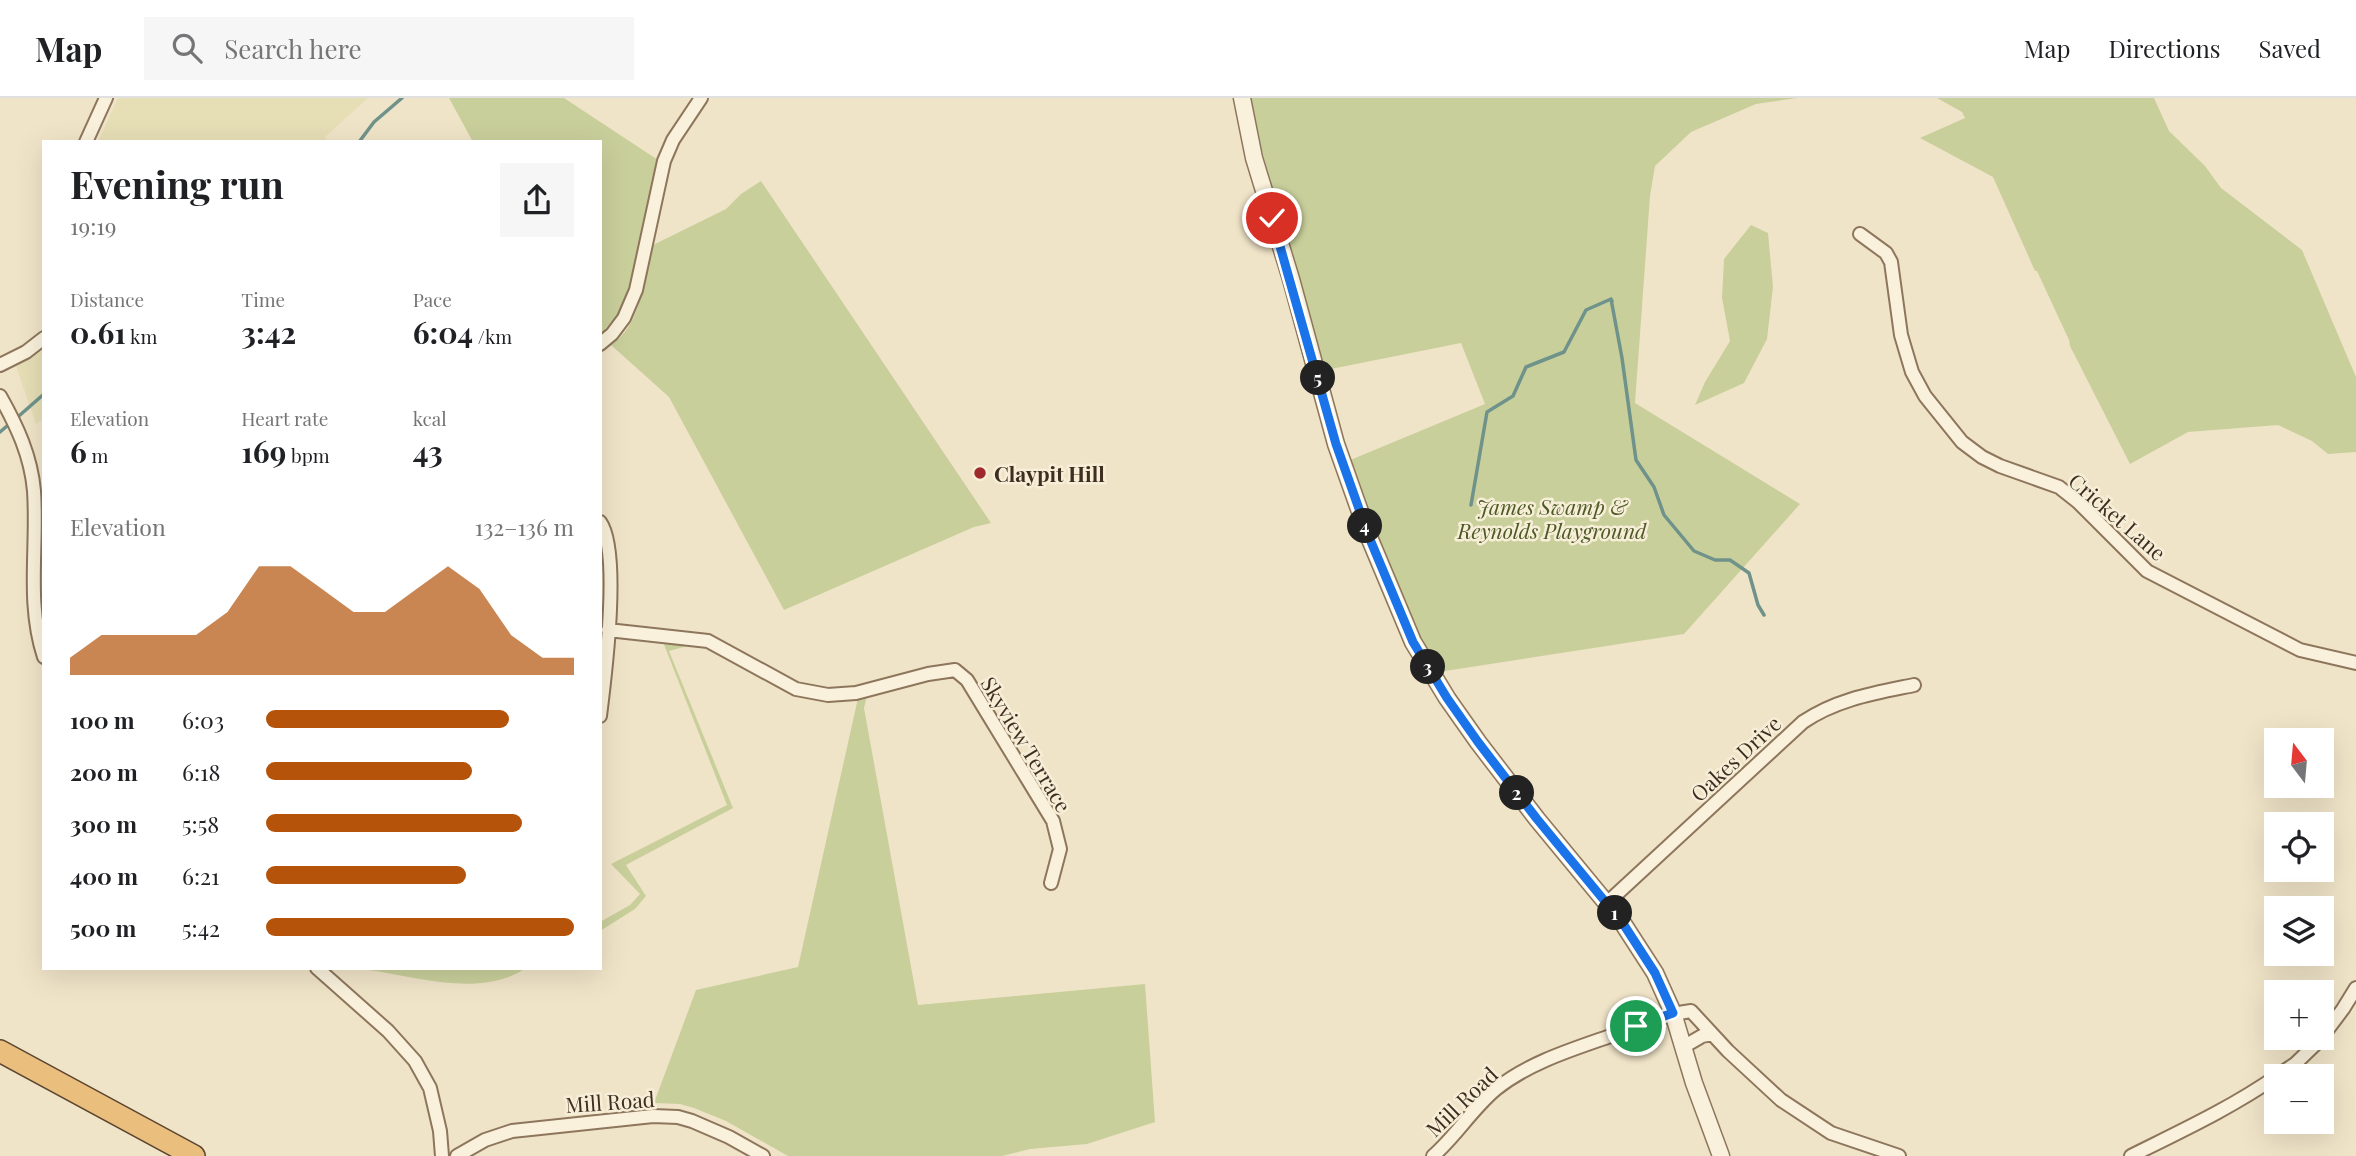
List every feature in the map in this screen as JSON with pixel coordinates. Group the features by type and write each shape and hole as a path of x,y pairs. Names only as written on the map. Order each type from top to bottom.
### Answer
{"highway":[{"path":"0,1051 194,1156"}],"street":[{"path":"87,140 106,98"},
{"path":"602,342 612,334 631,305 664,160 673,140 701,98"},
{"path":"1242,98 1254,158 1291,279 1336,444 1369,537 1413,642 1478,742 1622,922 1655,973 1673,1013 1708,1126 1721,1156"},
{"name":"Cricket Lane","path":"1860,234 1886,253 1892,262 1901,335 1912,372 1925,396 1962,442 2000,466 2059,486 2147,570 2300,650 2356,663"},
{"path":"0,365 26,352 42,340"},
{"path":"0,396 21,436 31,473 42,651"},
{"path":"602,524 611,555 602,694"},
{"name":"Skyview Terrace","path":"608,630 708,641 796,689 828,695 856,693 928,674 955,670 967,680 1053,821 1060,849 1051,883"},
{"name":"Oakes Drive","path":"1607,903 1803,722 1817,713 1855,698 1914,685"},
{"path":"319,970 388,1031 415,1061 430,1087 440,1131 442,1156"},
{"path":"2334,1020 2356,988"},
{"path":"1673,1013 1691,1011 1781,1100 1831,1133 1899,1156"},
{"name":"Mill Road","path":"1433,1156 1494,1091 1512,1078 1539,1063 1673,1013"},
{"path":"1683,1047 1690,1041 1712,1034"},
{"path":"2295,1064 2309,1050"},
{"path":"2131,1156 2264,1086"},
{"name":"Mill Road","path":"457,1156 485,1140 512,1131 653,1116 678,1117 692,1121 763,1156"}],"shaded area":[{"path":"118,98 368,98 325,137 327,140 99,140"},
{"path":"42,348 42,420 36,424 16,366"}],"green space":[{"path":"449,98 564,98 658,160 630,290 620,312 602,333 602,140 472,140"},
{"name":"James Swamp & Reynolds Playground","path":"1250,98 1797,98 1756,104 1691,132 1655,166 1650,196 1635,403 1800,504 1684,634 1445,671 1428,662 1414,639 1348,461 1485,404 1461,343 1326,370 1292,262"},
{"path":"1937,98 2154,98 2169,131 2205,166 2221,188 2302,250 2356,377 2356,452 2328,454 2312,441 2278,425 2188,432 2130,464 2070,346 1993,177 1920,138 1965,118 1962,112"},
{"path":"761,181 991,523 974,527 784,610 669,397 611,345 621,336 635,313 651,246 726,209 741,194"},
{"path":"1751,225 1768,233 1773,287 1767,339 1744,383 1695,405 1705,382 1730,341 1722,298 1724,259"},
{"path":"663,642 691,645 669,651 733,808 626,865 646,896 635,909 602,930 602,921 630,905 640,894 611,864 727,805"},
{"path":"867,696 864,708 918,1005 1145,984 1155,1122 1087,1144 1030,1149 1002,1156 788,1156 726,1121 694,1108 680,1104 654,1103 696,990 798,967 858,698"},
{"path":"369,970 522,970 490,982 470,984"}],"waterway":[{"path":"360,140 374,122 402,98"},
{"path":"1612,301 1611,299 1636,460 1654,487 1664,515 1694,551 1715,560 1730,560 1749,573 1758,605 1764,615"},
{"path":"1471,505 1487,412 1513,396 1526,367 1564,352 1586,310 1611,299"},
{"path":"20,415 42,396"},
{"path":"0,432 7,426"}],"place":[{"name":"Claypit Hill","path":"980,473"}],"route":[{"path":"1272,218 1336,444 1369,537 1413,642 1478,742 1622,922 1655,973 1673,1013 1636,1026"}]}
